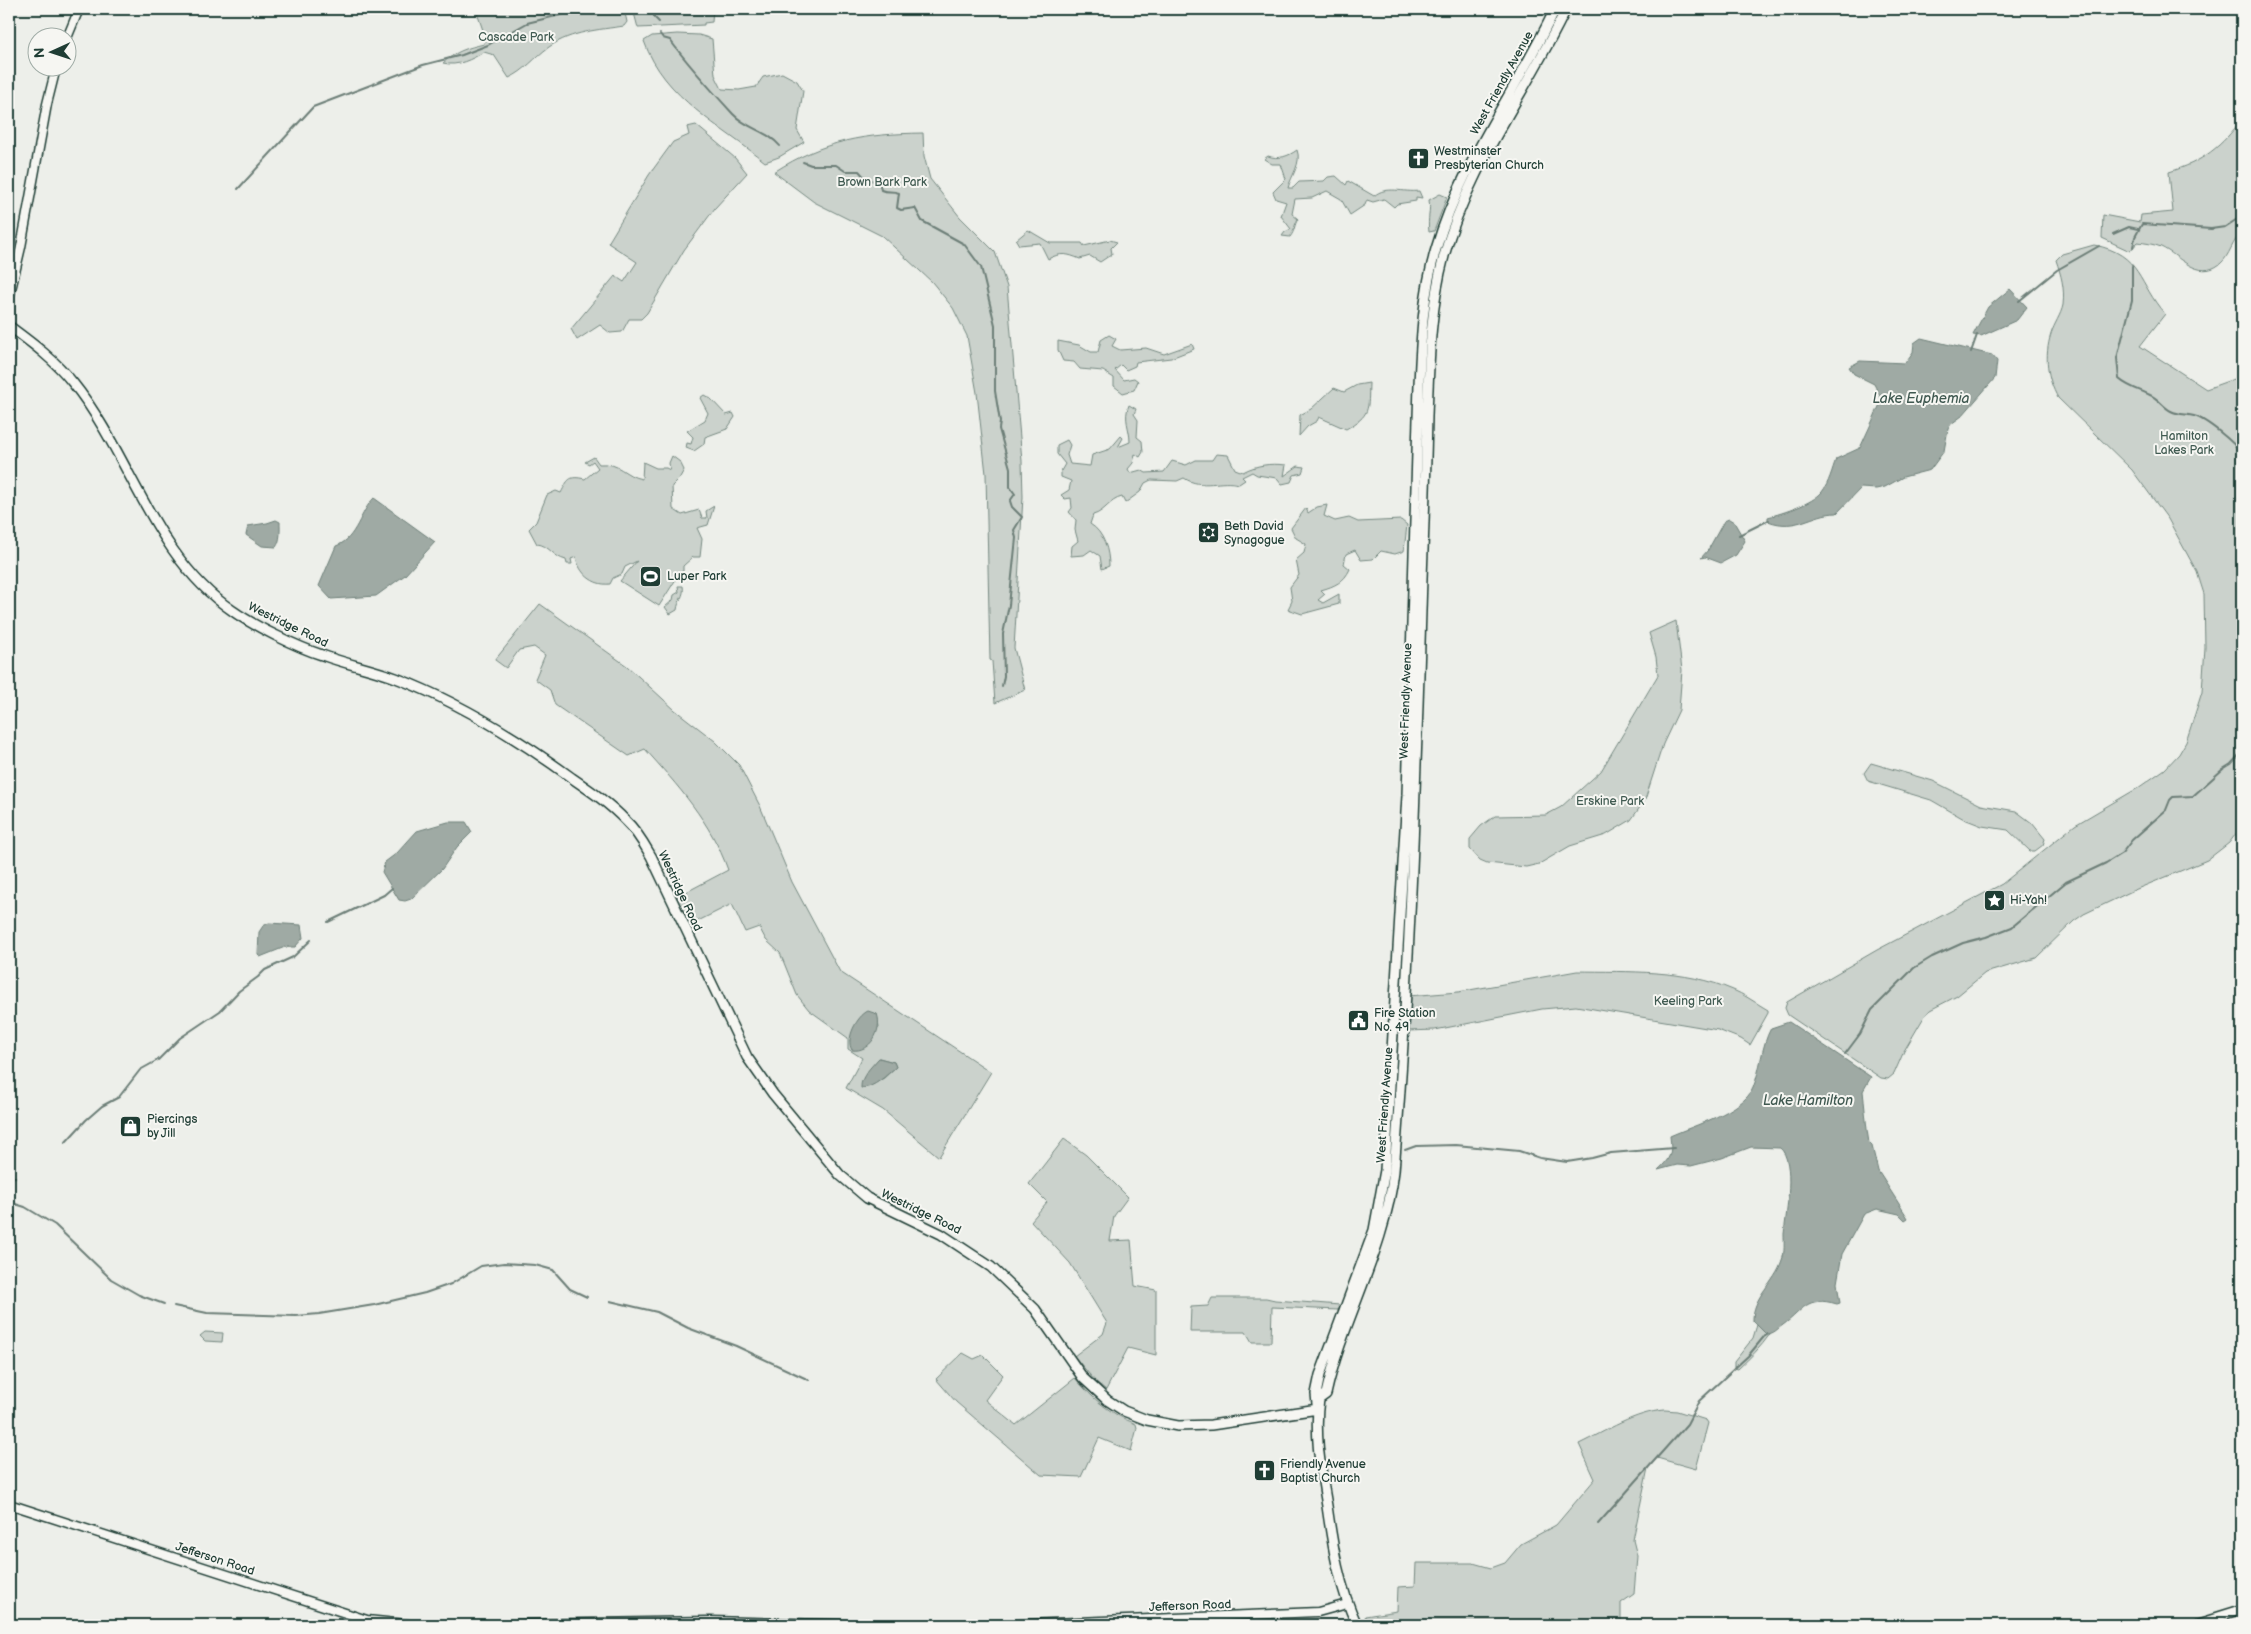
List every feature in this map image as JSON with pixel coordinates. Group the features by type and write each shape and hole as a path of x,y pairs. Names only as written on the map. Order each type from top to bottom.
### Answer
{"main road":[{"name":"West Friendly Avenue","path":"1318,1409 1316,1394 1320,1375 1374,1230 1385,1170 1407,795 1421,332 1427,286 1436,250 1456,195 1555,9"},
{"name":"West Friendly Avenue","path":"1357,1625 1347,1604 1336,1566 1317,1437 1318,1409 1319,1398 1326,1394 1342,1340 1381,1236 1390,1198 1395,1150 1416,795 1430,333 1436,290 1444,253 1464,198 1549,45 1566,9"},
{"name":"Westridge Road","path":"9,326 48,356 74,384 98,419 174,552 195,578 221,602 248,620 310,651 411,684 500,730 603,800 627,822 642,840 747,1056 769,1088 818,1150 849,1185 867,1198 941,1234 991,1267 1035,1309 1083,1378 1106,1400 1124,1412 1147,1420 1186,1427 1318,1409"},
{"path":"2197,1625 2242,1611"}],"street":[{"path":"71,28 79,9"},
{"path":"9,298 21,247 54,78"},
{"name":"Jefferson Road","path":"9,1504 367,1620 415,1625"},
{"name":"Jefferson Road","path":"1003,1625 1318,1612 1347,1604"},
{"path":"474,1625 710,1621 867,1625"}],"green space":[{"name":"Cascade Park","path":"624,9 627,22 624,26 576,34 558,42 549,47 520,72 509,78 494,55 484,52 470,60 459,63 443,63 462,50 484,44 485,36 476,10"},
{"path":"633,9 713,9 712,22 704,23 704,25 638,28"},
{"path":"699,35 712,39 715,75 722,89 739,90 756,87 763,77 782,73 797,81 803,91 797,130 804,142 779,157 765,162 679,95 653,61 644,41 652,36"},
{"path":"2242,119 2242,233 2220,264 2212,269 2204,270 2189,265 2158,246 2138,242 2130,251 2102,238 2103,215 2140,222 2141,215 2173,212 2169,172 2192,163 2211,152"},
{"path":"696,125 735,158 747,173 715,208 684,250 647,313 641,319 629,319 622,332 610,333 600,325 577,340 571,329 615,276 624,282 637,262 608,243 649,175 673,142 689,135 687,127"},
{"name":"Brown Bark Park","path":"923,133 924,156 930,179 960,217 995,252 1007,287 1022,461 1023,497 1014,648 1025,690 995,703 992,661 990,660 986,474 977,393 967,336 953,308 932,282 882,236 814,202 774,172 810,153 846,141 882,135"},
{"path":"1297,150 1297,165 1288,188 1293,188 1299,182 1324,181 1328,177 1336,176 1346,185 1348,181 1374,196 1390,190 1419,191 1422,198 1416,197 1416,201 1397,204 1394,207 1384,199 1373,202 1367,200 1365,205 1350,215 1341,199 1327,191 1312,198 1295,199 1292,214 1298,219 1290,237 1282,236 1291,229 1281,216 1286,202 1276,199 1273,192 1286,179 1281,164 1272,164 1264,159 1268,156 1283,157"},
{"path":"1440,194 1447,197 1434,231 1429,232 1429,200"},
{"path":"1028,230 1050,243 1082,243 1084,246 1110,240 1117,242 1111,248 1112,254 1100,262 1090,256 1080,259 1064,254 1048,259 1040,243 1019,245 1016,240"},
{"name":"Hamilton Lakes Park","path":"2094,245 2110,249 2122,255 2137,272 2165,314 2140,346 2206,389 2242,376 2242,826 2229,843 2207,860 2132,891 2084,914 2074,921 2036,958 1985,973 1957,996 1930,1010 1904,1051 1894,1074 1888,1079 1881,1078 1788,1015 1785,1008 1787,1002 1877,950 2002,884 2075,825 2138,788 2165,769 2179,754 2186,742 2202,692 2205,647 2204,594 2197,572 2168,519 2132,470 2058,398 2049,375 2047,359 2049,342 2063,305 2062,282 2056,260 2062,254"},
{"path":"1109,335 1116,339 1112,346 1120,350 1146,348 1164,354 1192,344 1194,349 1171,358 1136,362 1135,366 1126,370 1121,365 1115,370 1124,380 1134,378 1138,381 1134,390 1123,393 1114,386 1114,378 1103,371 1080,369 1074,362 1063,361 1058,350 1058,341 1079,345 1091,352 1098,352 1101,340"},
{"path":"1369,383 1368,406 1360,420 1346,429 1319,417 1317,421 1308,426 1299,436 1300,415 1311,409 1334,388 1344,392 1357,385"},
{"path":"704,395 711,399 726,415 733,413 735,417 727,429 705,437 704,444 694,451 686,448 687,443 691,444 693,437 687,431 705,420 708,413 700,398"},
{"path":"1129,405 1136,409 1134,414 1138,420 1137,437 1142,441 1143,452 1140,457 1135,454 1133,463 1128,469 1130,473 1141,470 1146,473 1164,472 1172,461 1186,465 1196,460 1212,460 1216,454 1228,455 1235,469 1243,472 1258,466 1274,464 1286,465 1284,476 1298,466 1304,467 1302,473 1294,475 1291,482 1282,484 1277,478 1257,475 1252,472 1242,477 1245,480 1239,484 1205,484 1184,478 1177,481 1151,480 1145,483 1140,492 1125,503 1122,497 1093,515 1090,524 1095,527 1105,542 1108,554 1109,566 1102,569 1100,556 1091,550 1084,555 1071,556 1072,546 1078,541 1075,530 1076,520 1069,512 1072,508 1071,498 1065,499 1061,495 1069,490 1071,481 1061,477 1061,471 1065,464 1057,454 1057,445 1067,440 1070,445 1067,455 1070,464 1090,466 1092,455 1110,449 1121,436 1123,438 1118,447 1130,442 1127,419"},
{"path":"672,456 680,462 684,470 672,486 673,509 682,515 699,510 702,518 707,518 706,511 714,506 708,525 697,528 702,539 700,557 693,557 683,566 683,571 659,606 620,581 637,561 625,567 622,574 613,578 610,584 598,583 584,573 576,557 571,559 572,564 567,564 566,560 545,546 537,544 529,529 536,522 547,495 556,491 561,493 569,480 572,478 585,479 598,468 593,461 589,464 585,462 594,457 599,464 612,465 642,479 643,462 656,468 670,470 669,463"},
{"path":"1327,505 1324,516 1335,521 1349,518 1358,522 1401,520 1407,525 1404,551 1395,554 1381,551 1373,559 1361,560 1355,550 1346,554 1344,564 1350,569 1348,573 1338,583 1321,590 1325,594 1318,600 1323,603 1339,594 1339,604 1302,614 1288,609 1292,601 1290,587 1299,575 1296,560 1304,553 1306,544 1296,538 1291,528 1306,508 1308,513 1317,507"},
{"path":"678,586 683,586 683,593 677,610 670,614 665,607 673,600 674,595 679,592"},
{"path":"540,604 627,666 675,710 715,741 739,765 760,806 792,882 840,972 991,1072 939,1157 883,1110 846,1088 862,1058 848,1049 848,1038 809,1010 797,995 780,953 766,940 759,927 745,932 732,904 688,926 675,898 728,870 703,820 645,749 629,756 555,705 550,690 535,679 545,655 534,647 519,650 506,668 495,660","holes":["877,1014 879,1027 850,1041 856,1024","879,1058 894,1062 896,1067 884,1078 868,1087 866,1075"]},
{"name":"Erskine Park","path":"1676,621 1682,670 1679,710 1663,744 1645,800 1631,820 1606,835 1570,846 1539,864 1526,867 1487,863 1480,860 1470,849 1470,839 1481,826 1495,816 1546,815 1561,807 1601,771 1658,675 1656,657 1649,633"},
{"path":"1871,763 1933,781 1981,805 2016,811 2032,823 2045,839 2043,845 2035,851 2030,851 2008,830 1982,826 1964,819 1931,800 1868,781 1864,773"},
{"name":"Keeling Park","path":"1577,971 1656,973 1695,978 1737,992 1768,1010 1768,1013 1750,1045 1741,1039 1718,1030 1576,1006 1542,1009 1435,1030 1408,1031 1408,996 1458,992"},
{"path":"1064,1139 1086,1155 1128,1197 1114,1216 1110,1241 1131,1240 1135,1286 1156,1290 1156,1355 1128,1348 1106,1390 1095,1381 1074,1356 1103,1334 1107,1323 1070,1263 1031,1221 1047,1202 1029,1184"},
{"path":"1212,1298 1266,1298 1340,1305 1338,1310 1272,1307 1271,1342 1252,1342 1246,1332 1190,1332 1191,1307 1208,1306"},
{"path":"1757,1325 1766,1334 1770,1334 1738,1369 1734,1368 1734,1362 1753,1338"},
{"path":"205,1332 223,1333 222,1342 205,1341 200,1336"},
{"path":"963,1353 974,1359 983,1355 1003,1375 985,1400 1016,1425 1075,1378 1103,1405 1136,1424 1137,1428 1131,1451 1099,1438 1081,1477 1041,1475 956,1402 936,1379"},
{"path":"1665,1410 1677,1411 1706,1420 1708,1423 1696,1469 1657,1458 1648,1468 1633,1540 1637,1556 1634,1594 1621,1603 1621,1625 1576,1625 1565,1619 1561,1625 1369,1625 1365,1616 1397,1611 1398,1587 1415,1586 1416,1563 1473,1563 1491,1568 1505,1563 1521,1544 1556,1525 1595,1479 1579,1444 1632,1418"},
{"path":"1223,1620 1223,1625 1171,1625 1171,1622"}],"water":[{"path":"2010,289 2027,307 2017,320 1981,336 1973,335 1988,307"},
{"name":"Lake Euphemia","path":"1921,338 1992,355 1997,361 1995,378 1962,416 1951,424 1948,429 1944,451 1930,470 1903,477 1885,487 1876,489 1861,488 1837,513 1788,524 1768,521 1768,517 1797,507 1817,496 1827,485 1836,459 1860,448 1882,400 1874,384 1854,374 1849,367 1860,361 1905,363 1913,352 1914,343"},
{"path":"374,498 435,542 405,575 376,596 331,599 319,586 336,546 354,531"},
{"path":"1729,519 1734,522 1745,541 1736,555 1721,563 1705,557 1701,558 1708,550 1724,521"},
{"path":"276,520 280,522 280,528 276,547 262,546 246,535 248,526"},
{"path":"448,822 466,822 472,832 457,847 442,869 411,899 399,900 382,872 385,862 397,853 417,831"},
{"path":"269,923 301,925 303,938 295,947 285,947 260,957 258,955 259,932 263,926"},
{"path":"868,1011 877,1014 878,1027 874,1039 864,1048 852,1050 850,1040 853,1028"},
{"name":"Lake Hamilton","path":"1789,1022 1871,1077 1863,1091 1869,1143 1872,1146 1878,1171 1908,1218 1905,1220 1899,1214 1877,1209 1864,1214 1842,1254 1837,1283 1840,1303 1818,1301 1812,1303 1801,1309 1775,1331 1766,1334 1753,1321 1756,1304 1779,1268 1784,1254 1784,1234 1789,1188 1788,1164 1785,1155 1780,1148 1751,1147 1722,1158 1691,1166 1677,1165 1658,1170 1670,1155 1670,1136 1729,1111 1748,1096 1756,1080 1765,1043 1771,1028"},
{"path":"879,1058 894,1062 896,1067 871,1086 861,1088 864,1076"}],"waterway":[{"path":"238,189 313,107 423,65 462,55 488,45 527,23 585,9"},
{"path":"655,9 654,17 659,22"},
{"path":"660,34 663,38 670,40 692,69 733,114 770,137 780,146"},
{"path":"803,162 811,165 836,165 845,171 859,171 867,180 879,181 881,190 899,193 897,208 901,210 915,208 922,221 964,244 981,267 995,325 995,391 1000,422 999,429 1010,468 1010,487 1015,494 1010,501 1012,507 1022,517 1014,530 1016,538 1009,605 1003,634 1004,676 1002,686"},
{"path":"2133,247 2135,237 2142,224 2211,229 2225,227 2242,216"},
{"path":"2113,234 2129,227 2138,229"},
{"path":"2019,301 2057,270 2099,246"},
{"path":"2132,266 2132,300 2117,358 2119,379 2153,396 2171,411 2194,416 2213,426 2242,454"},
{"path":"1971,352 1977,335"},
{"path":"1739,535 1769,520"},
{"path":"1845,1054 1860,1034 1872,1010 1914,968 1932,957 1963,943 2012,927 2066,882 2106,863 2122,853 2132,840 2166,810 2173,797 2193,796 2231,764 2242,752"},
{"path":"328,922 384,895 392,888"},
{"path":"65,1143 102,1106 119,1097 140,1070 158,1060 180,1038 220,1011 239,991 265,970 293,957 311,940"},
{"path":"1405,1150 1416,1146 1456,1145 1519,1151 1540,1158 1567,1162 1611,1153 1674,1148"},
{"path":"9,1179 15,1177"},
{"path":"9,1202 25,1207 55,1225 111,1279 139,1295 164,1304"},
{"path":"174,1306 207,1313 296,1316 319,1314 374,1305 425,1293 451,1284 481,1266 504,1263 535,1265 553,1270 570,1289 587,1297"},
{"path":"610,1301 657,1312 688,1328 736,1346 809,1380"},
{"path":"1598,1524 1687,1424 1699,1401 1748,1356 1767,1333"}],"place":[{"name":"Westminster Presbyterian Church","path":"1418,158"},
{"name":"Beth David Synagogue","path":"1208,533"},
{"name":"Luper Park","path":"651,576"},
{"name":"Hi-Yah!","path":"1994,900"},
{"name":"Fire Station No. 49","path":"1358,1020"},
{"name":"Piercings by Jill","path":"131,1126"},
{"name":"Friendly Avenue Baptist Church","path":"1264,1471"}]}
